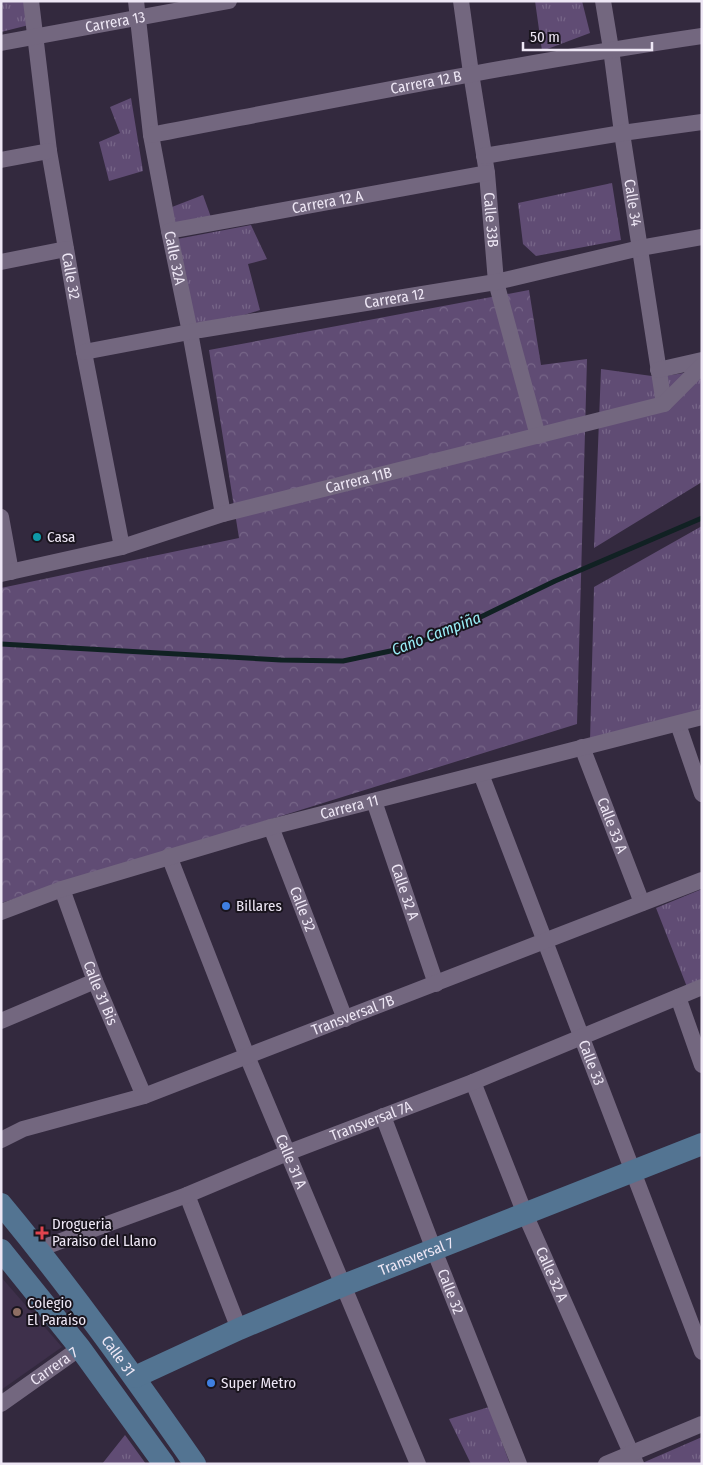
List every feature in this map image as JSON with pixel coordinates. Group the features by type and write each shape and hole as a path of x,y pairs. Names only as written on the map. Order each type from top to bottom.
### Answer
{"street":[{"name":"Calle 32","path":"31,1 49,151 84,352 122,547"},
{"name":"Calle 32A","path":"136,1 151,135 168,231 190,332 223,514"},
{"name":"Carrera 13","path":"1,43 229,1"},
{"name":"Calle 33B","path":"461,1 487,173 496,282 538,436"},
{"name":"Calle 34","path":"603,1 664,404"},
{"name":"Carrera 12 B","path":"151,135 471,73 611,49 702,36"},
{"path":"484,156 702,122"},
{"path":"1,160 49,151"},
{"name":"Carrera 12 A","path":"168,231 487,173"},
{"name":"Carrera 12","path":"84,352 190,332 496,282 640,248 702,237"},
{"path":"1,262 66,249"},
{"path":"658,370 702,360"},
{"path":"664,404 702,366"},
{"name":"Carrera 11B","path":"6,573 122,547 223,514 664,404"},
{"path":"1,517 6,573"},
{"name":"Carrera 11","path":"1,912 62,888 271,827 702,717"},
{"path":"678,724 702,794"},
{"name":"Calle 33 A","path":"582,747 642,903"},
{"name":"Calle 33","path":"481,774 702,1352"},
{"name":"Calle 32 A","path":"374,801 436,984"},
{"name":"Calle 32","path":"271,827 345,1018"},
{"name":"Calle 31 A","path":"170,856 247,1056 418,1464"},
{"name":"Transversal 7B","path":"1,1140 23,1129 144,1096 702,880"},
{"name":"Calle 31 Bis","path":"62,888 95,981 144,1096"},
{"path":"1,1021 95,981"},
{"name":"Transversal 7A","path":"38,1249 187,1195 287,1153 473,1082 702,987"},
{"path":"678,996 702,1065"},
{"name":"Calle 32 A","path":"473,1082 525,1214 634,1459"},
{"name":"Calle 32","path":"384,1116 518,1464"},
{"name":"Transversal 7","path":"135,1377 239,1329 344,1285 702,1144"},
{"path":"187,1195 239,1329"},
{"name":"Calle 31","path":"1,1204 38,1249 135,1377 195,1464"},
{"name":"Calle 31","path":"1,1250 80,1348 164,1464"},
{"name":"Carrera 7","path":"1,1404 80,1348 135,1377"},
{"path":"606,1464 634,1459 702,1424"}],"shaded area":[{"name":"Colegio El Paraíso","path":"1,1277 62,1347 1,1390"}],"green space":[{"path":"1,1 25,1 29,25 1,32"},
{"path":"535,1 582,1 590,33 542,51"},
{"path":"131,98 143,171 109,181 99,142 120,133 110,107"},
{"path":"612,183 621,240 536,256 523,244 518,203"},
{"path":"203,195 212,220 175,227 172,207"},
{"path":"251,225 267,259 248,264 260,310 197,330 177,239"},
{"path":"529,290 541,365 587,359 577,724 1,903 1,588 239,538 209,350"},
{"path":"601,369 659,377 702,370 702,482 594,548"},
{"path":"702,526 702,713 590,741 594,587"},
{"path":"702,889 702,981 687,987 656,908"},
{"path":"489,1407 510,1464 471,1464 449,1419"},
{"path":"125,1435 146,1464 102,1464"},
{"path":"702,1437 702,1464 640,1464"}],"waterway":[{"name":"Caño Campiña","path":"1,644 281,660 343,661 400,649 456,629 555,581 702,518"}],"place":[{"name":"Casa","path":"37,537"},
{"name":"Billares","path":"226,906"},
{"name":"Drogueria Paraiso del Llano","path":"42,1233"},
{"name":"Colegio El Paraíso","path":"17,1312"},
{"name":"Super Metro","path":"211,1383"}]}
